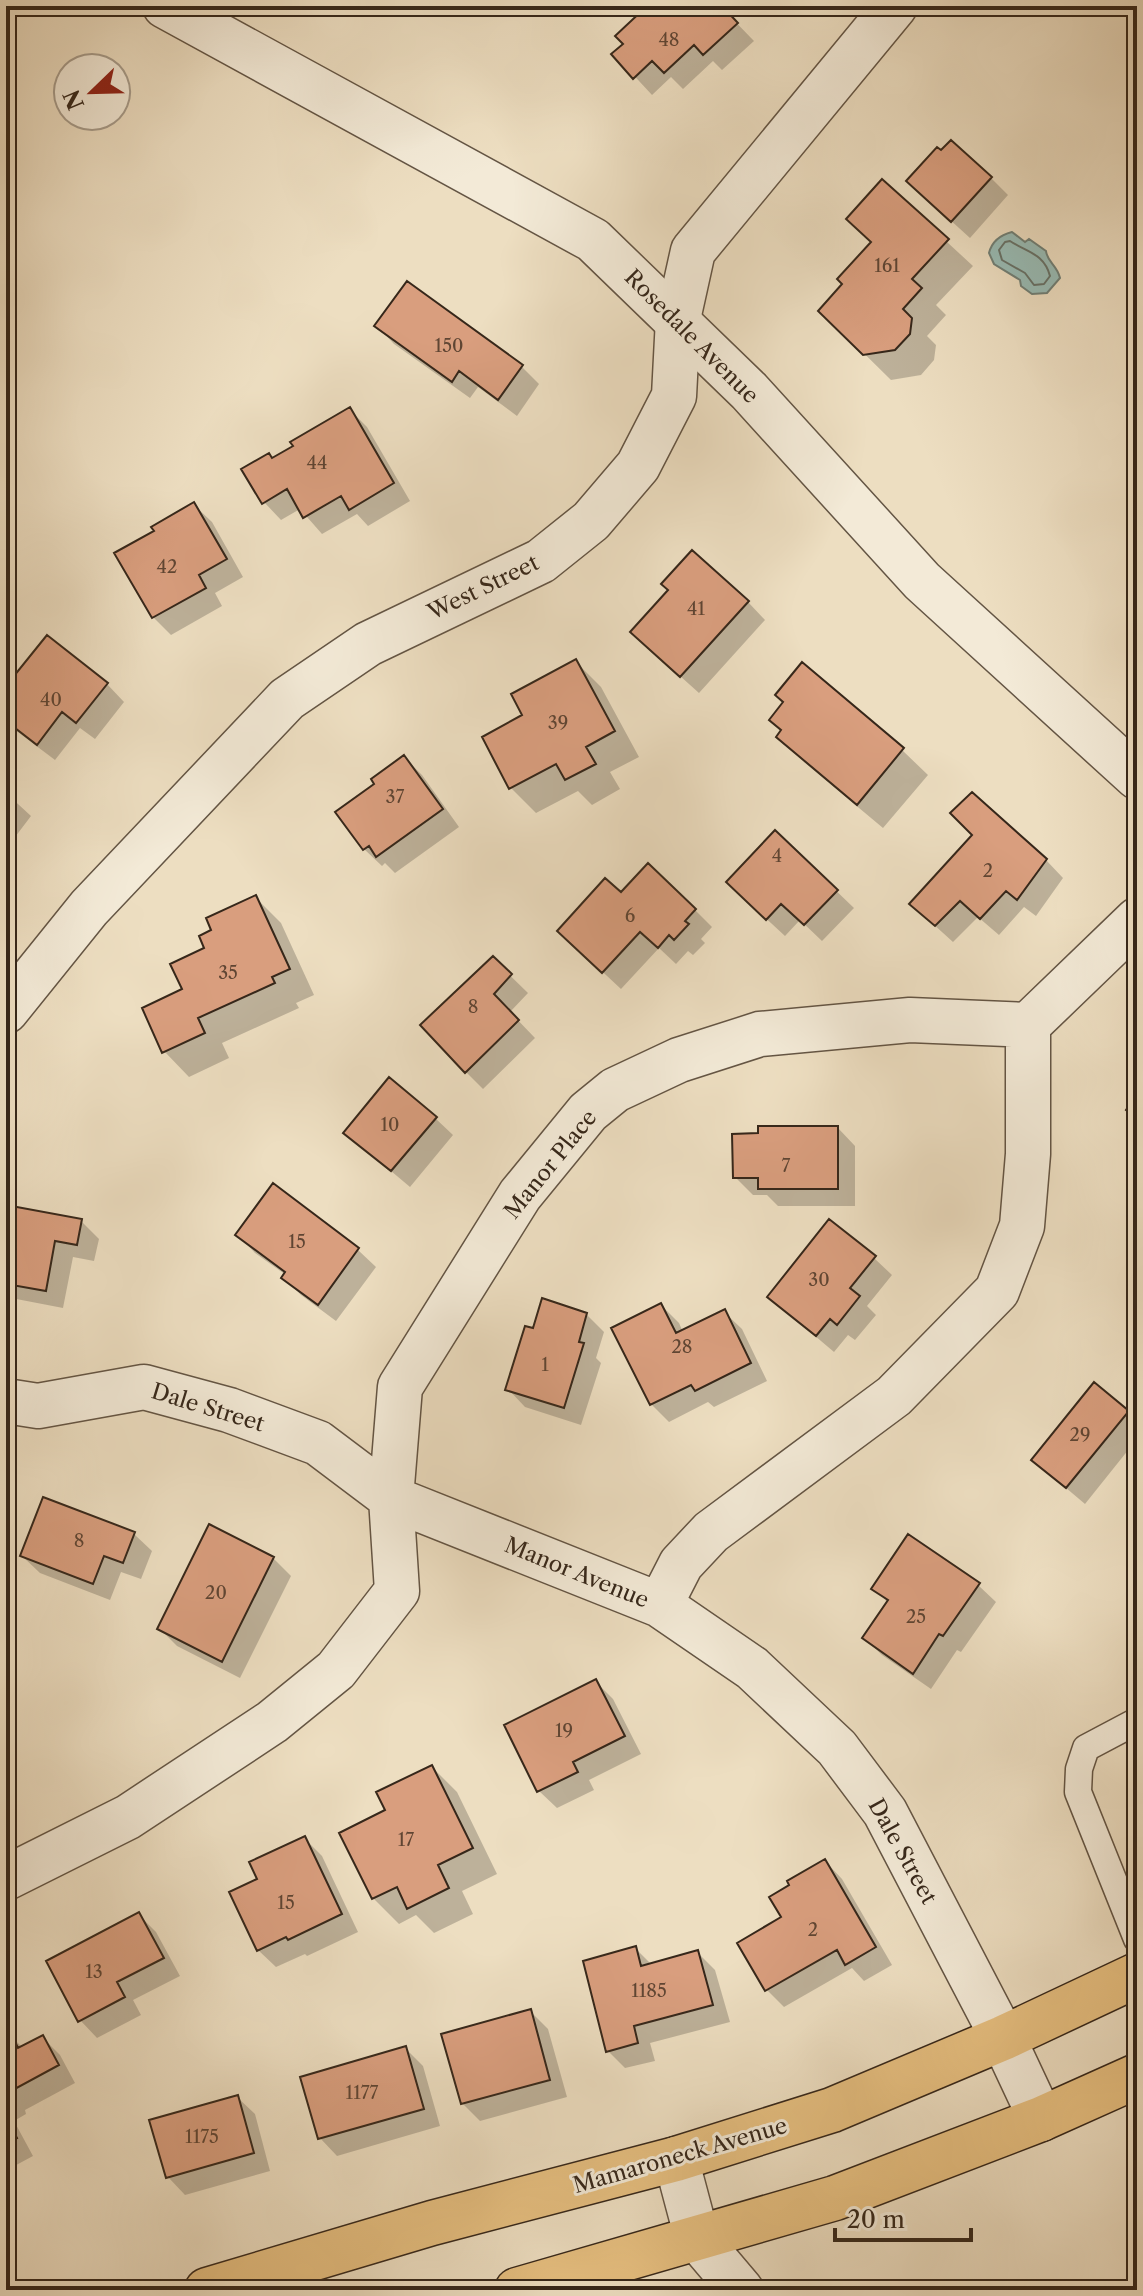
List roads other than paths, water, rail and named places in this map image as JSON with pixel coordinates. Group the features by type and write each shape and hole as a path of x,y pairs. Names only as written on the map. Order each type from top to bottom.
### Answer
{"main road":[{"name":"Mamaroneck Avenue","path":"207,2290 432,2223 676,2159 832,2110 1003,2038 1137,1975"},
{"path":"517,2290 835,2198 1041,2119 1137,2076"}],"street":[{"name":"Rosedale Avenue","path":"165,6 593,240 749,391 922,581 1137,777"},
{"name":"West Street","path":"7,1007 89,908 287,699 368,644 541,561 591,521 638,466 674,396 678,319 693,251 895,6"},
{"path":"1028,1025 1137,920"},
{"name":"Manor Place","path":"391,1498 400,1387 520,1195 588,1112 615,1090 679,1060 760,1034 910,1020 1028,1025"},
{"name":"Manor Avenue","path":"391,1498 660,1605 681,1564 711,1532 894,1396 997,1291 1022,1226 1028,1154 1028,1025"},
{"name":"Dale Street","path":"6,1401 38,1406 144,1387 229,1410 318,1443 391,1498"},
{"path":"6,1878 128,1817 272,1722 336,1670 397,1591 391,1498"},
{"name":"Dale Street","path":"660,1605 752,1668 837,1748 885,1812 1003,2038 1041,2119"},
{"path":"676,2159 697,2238 741,2290"}],"lane":[{"path":"1137,1721 1086,1748 1079,1769 1078,1792 1137,1939"}],"water":[{"path":"1012,232 1046,251 1057,270 1060,278 1047,293 1032,294 1021,286 1020,280 994,264 989,253 992,245"}]}
